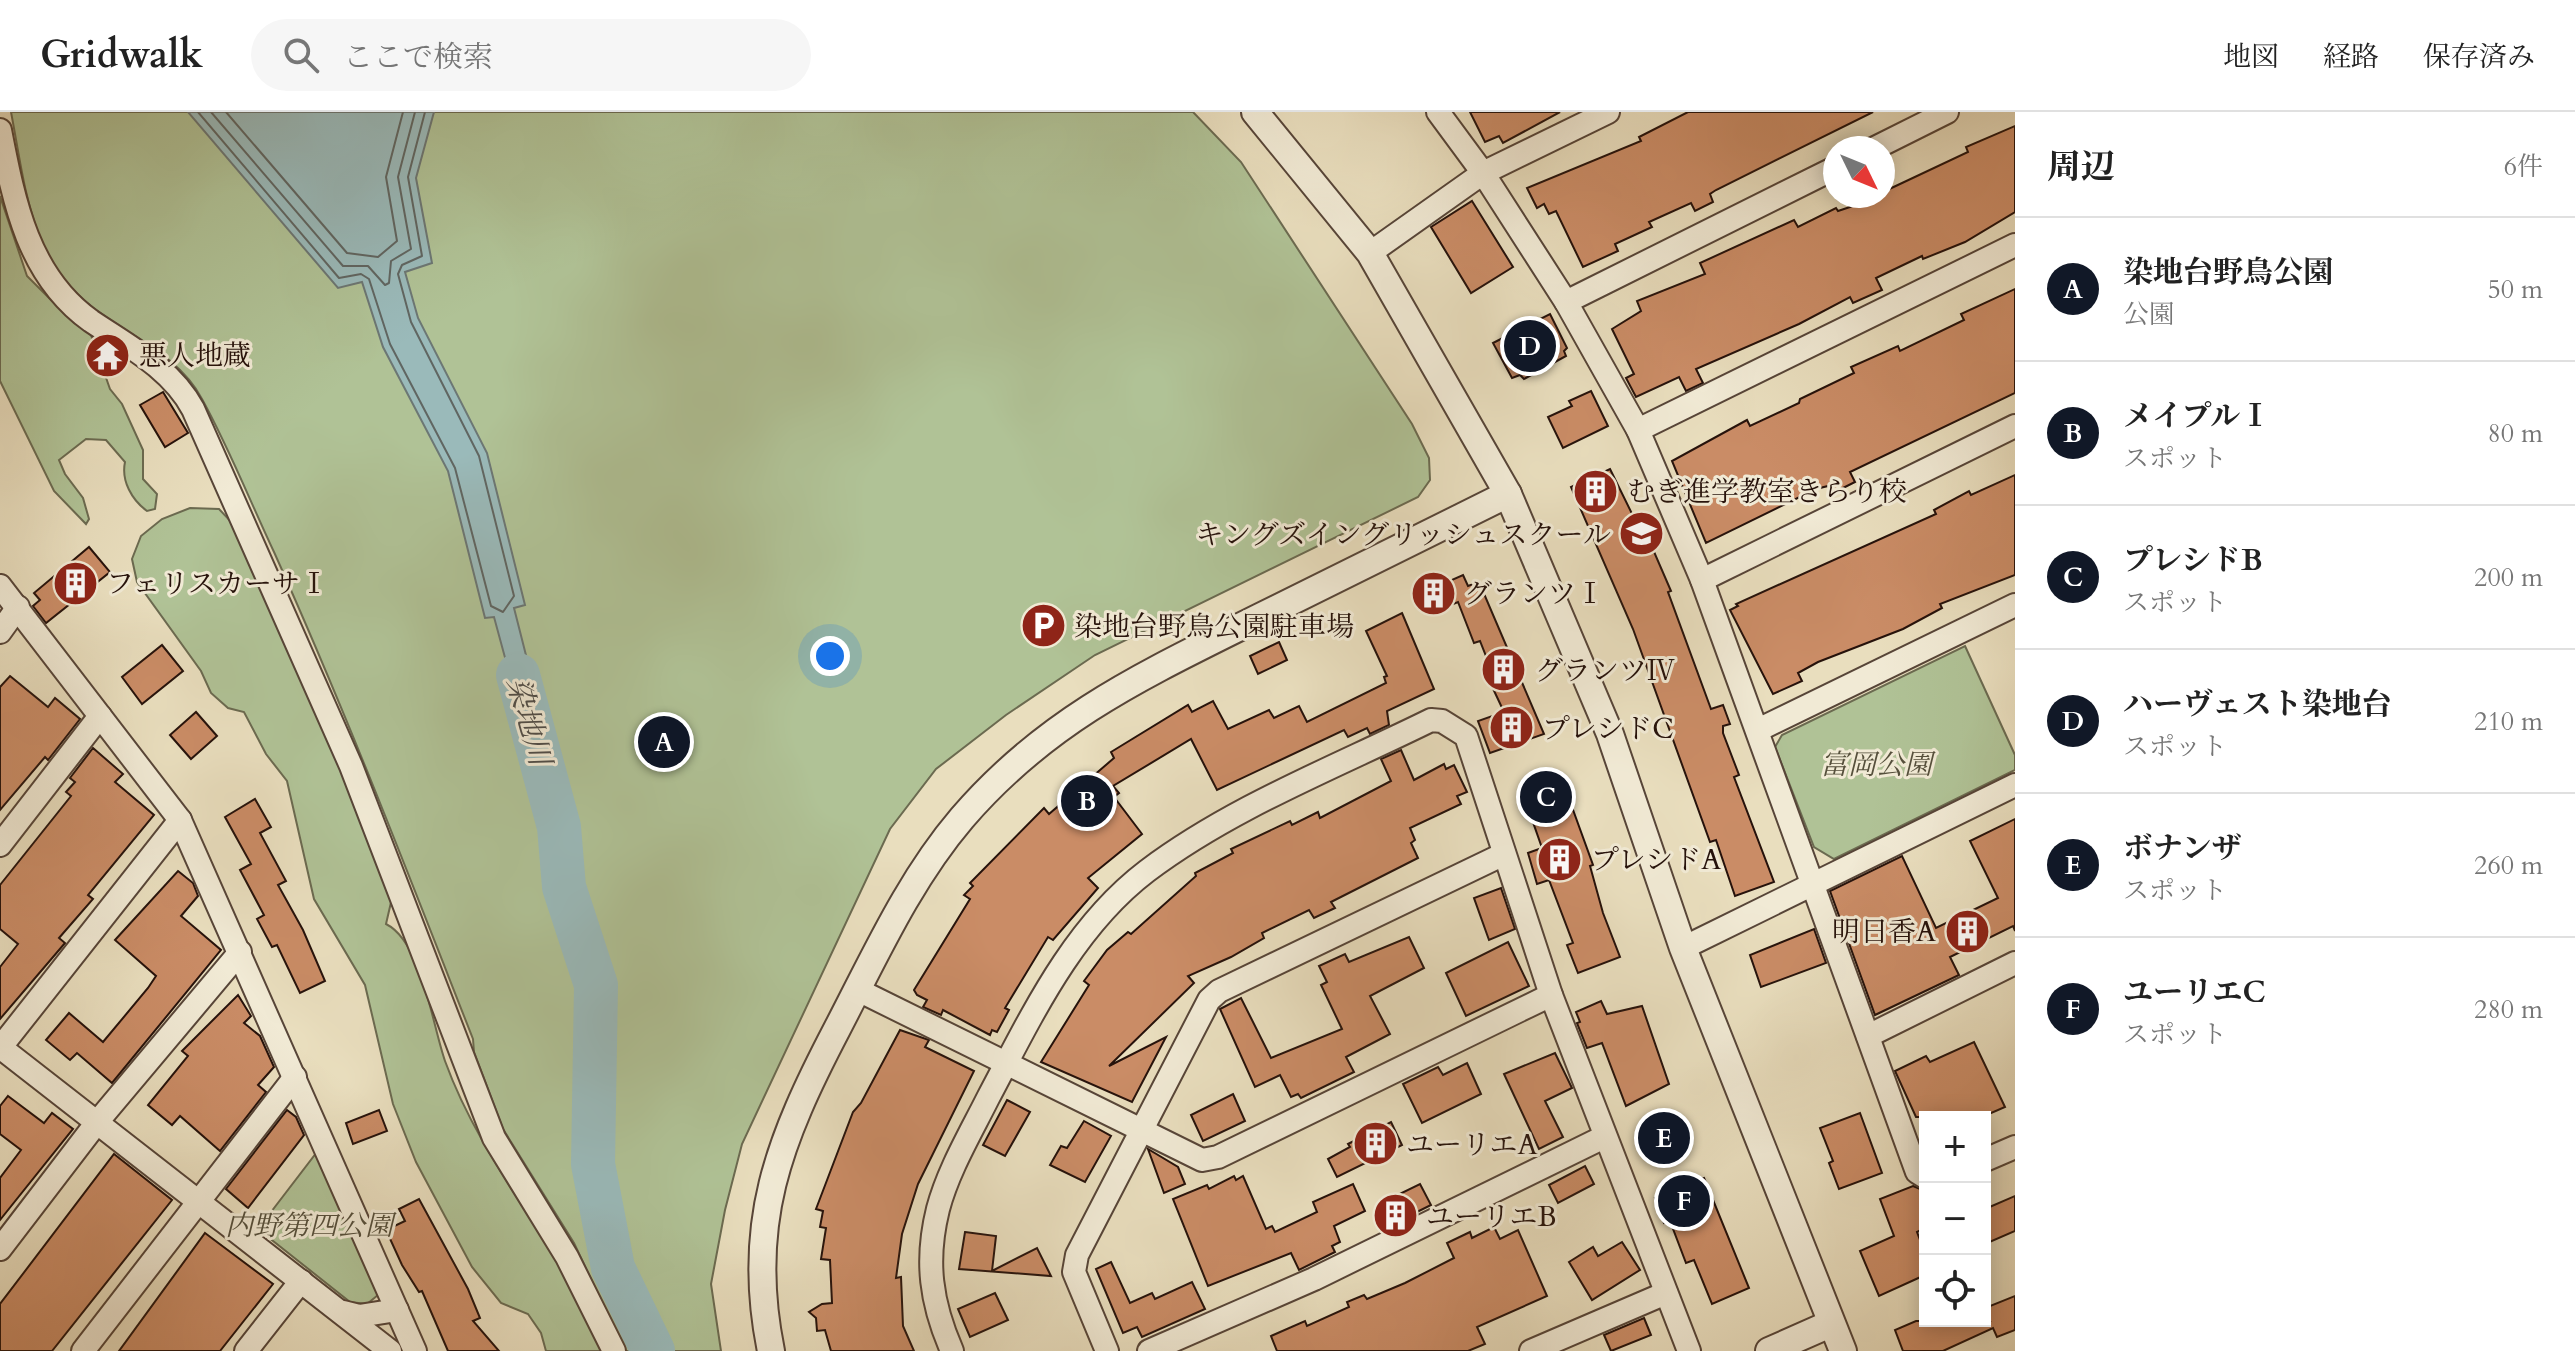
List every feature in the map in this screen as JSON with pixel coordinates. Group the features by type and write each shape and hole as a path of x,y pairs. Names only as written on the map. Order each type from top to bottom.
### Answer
{"street":[{"path":"1255,112 1370,253 1437,364 1508,494 1610,734 1683,948 1843,1351"},
{"path":"1438,112 1483,173 1566,302 1638,430 1702,580 1919,1173"},
{"path":"1370,253 1483,173 1608,112"},
{"path":"1895,138 1947,112"},
{"path":"0,130 23,228 45,274 90,320 167,374 193,409 351,766 494,1138 567,1257 614,1351"},
{"path":"1566,302 1823,174"},
{"path":"1638,430 2015,245"},
{"path":"1702,580 2015,426"},
{"path":"771,1351 760,1284 760,1249 776,1165 806,1088 884,936 953,829 1006,771 1052,732 1126,684 1508,494"},
{"path":"0,586 180,820 415,1351"},
{"path":"1758,730 2015,605"},
{"path":"0,632 18,607"},
{"path":"0,845 100,716"},
{"path":"952,1351 933,1295 933,1238 938,1209 968,1137 1064,961 1102,914 1143,874 1209,829 1431,720 1442,721 1466,736 1551,995 1689,1351"},
{"path":"1683,948 2015,785"},
{"path":"180,820 0,1048 98,1121 390,1351"},
{"path":"1107,1351 1079,1286 1075,1263 1204,1007 1214,995 1504,854"},
{"path":"0,1249 98,1121 240,952"},
{"path":"1868,1036 2015,963"},
{"path":"858,990 1140,1132 1195,1158 1210,1160 1551,995"},
{"path":"83,1351 295,1077"},
{"path":"1149,1351 1314,1279 1604,1137"},
{"path":"1991,1157 2015,1147"},
{"path":"246,1351 301,1281"},
{"path":"1531,1351 1666,1293"},
{"path":"342,1312 359,1316 397,1310"},
{"path":"1769,1351 1830,1324"}],"green space":[{"path":"11,112 1193,112 1241,162 1412,424 1429,458 1430,480 1418,497 1095,655 1006,715 936,769 890,829 742,1144 711,1284 721,1351 625,1351 574,1243 503,1129 474,1052 473,1039 352,733 221,436 202,399 182,372 78,295 60,273 46,250 27,198"},
{"path":"0,196 27,276 71,320 91,335 110,389 122,404 143,450 143,479 157,494 155,509 147,511 132,496 126,483 125,462 106,440 86,439 59,460 65,474 83,498 89,519 86,524 54,491 0,381"},
{"path":"190,508 219,509 237,528 329,736 392,898 386,924 409,948 417,966 456,1088 495,1163 563,1270 604,1351 546,1351 541,1333 528,1314 501,1303 472,1267 416,1162 393,1104 365,985 314,899 287,781 266,754 244,712 228,708 211,693 201,671 137,582 132,559 141,536 162,519"},
{"name":"富岡公園","path":"1965,646 2015,755 2015,770 1834,859 1814,847 1775,747 1782,735"},
{"name":"内野第四公園","path":"317,1152 378,1295 367,1304 350,1302 258,1229"}],"water":[{"path":"188,112 434,112 416,178 432,263 405,272 418,318 487,453 525,605 514,608 545,730 526,735 494,617 485,618 448,471 383,347 362,282 338,288"}],"building":[{"path":"1470,112 1560,112 1503,143 1499,136 1485,142"},
{"path":"1688,112 1873,112 1716,190 1710,194 1713,202 1695,211 1691,203 1649,222 1652,227 1615,244 1618,251 1583,267 1556,211 1549,214 1544,204 1537,208 1527,188 1641,141 1639,137"},
{"path":"2015,126 2015,212 1965,242 1923,259 1922,256 1876,278 1882,290 1853,303 1850,297 1799,324 1696,369 1703,383 1686,391 1679,377 1636,397 1626,378 1634,374 1612,329 1641,311 1637,301 1705,274 1700,263 1794,220 1798,227 1836,208 1838,211 1847,208 1895,208 1895,186 1968,152 1966,147"},
{"path":"1472,201 1513,267 1471,293 1431,227"},
{"path":"2015,289 2015,393 1850,472 1855,482 1831,494 1828,486 1816,489 1706,543 1672,461 1747,420 1750,426 1799,403 1800,399 1854,373 1851,367 1898,346 1900,351 1964,320 1961,314"},
{"path":"1550,314 1567,348 1564,351 1566,356 1524,379 1520,375 1512,378 1493,343"},
{"path":"1591,391 1608,426 1563,448 1548,417 1572,406 1569,401"},
{"path":"163,392 188,433 165,447 140,405"},
{"path":"1610,469 1638,526 1642,524 1671,591 1668,592 1711,709 1723,705 1730,724 1723,726 1723,733 1739,775 1734,777 1774,882 1735,896 1716,840 1710,842 1633,629 1571,487"},
{"path":"2015,475 2015,575 1940,604 1942,608 1903,629 1818,662 1798,673 1802,681 1773,694 1730,610 1738,606 1736,604 1936,514 1934,510 1969,491 1971,495"},
{"name":"フェリスカーサⅠ","path":"89,547 110,572 46,623 33,606 40,600 34,593"},
{"path":"1463,575 1468,586 1479,582 1544,734 1490,753 1478,721 1504,712 1489,680 1493,674 1480,641 1474,643 1458,602 1429,614 1418,586 1440,577 1443,584"},
{"path":"1402,613 1434,689 1387,711 1389,725 1370,734 1367,728 1348,737 1344,730 1217,790 1191,739 1113,786 1119,793 1114,797 1142,834 1088,878 1098,888 1053,940 1048,937 1005,1008 1009,1010 997,1032 992,1030 990,1035 943,1010 941,1015 923,1007 927,1000 914,990 970,899 964,895 973,886 970,883 1044,808 1049,814 1114,758 1111,752 1188,705 1192,712 1213,701 1228,729 1269,710 1274,718 1299,706 1307,722 1386,683 1384,677 1387,676 1366,631"},
{"path":"1279,642 1287,660 1258,674 1250,656"},
{"path":"162,645 183,671 142,704 122,677"},
{"path":"10,676 48,707 55,698 80,719 48,760 45,757 0,810 0,687"},
{"path":"196,712 217,736 191,759 170,735"},
{"path":"93,748 123,774 115,782 154,815 88,895 93,899 59,938 65,943 0,1019 0,967 18,944 0,929 0,885 71,796 66,792 75,782 70,778"},
{"path":"1401,750 1414,780 1444,764 1446,769 1454,765 1467,792 1457,796 1461,804 1410,828 1415,840 1411,843 1418,858 1331,902 1335,908 1314,918 1309,910 1262,933 1264,938 1231,957 1188,976 1194,983 1109,1066 1166,1037 1132,1102 1041,1062 1089,985 1084,981 1107,950 1128,932 1131,934 1196,876 1195,873 1233,853 1231,849 1290,821 1292,825 1318,812 1320,818 1391,781 1381,759"},
{"path":"1560,774 1593,865 1590,866 1603,913 1620,957 1578,973 1567,945 1573,943 1549,880 1537,884 1528,853 1542,848 1521,788"},
{"path":"255,799 271,827 260,833 286,881 278,885 303,930 325,981 300,993 277,945 272,947 257,919 264,915 240,870 251,864 225,817"},
{"path":"2015,819 2015,931 2013,926 1950,957 1959,975 1875,1015 1830,891 1902,856 1936,928 1998,898 1970,841"},
{"path":"178,871 193,883 198,896 181,916 221,950 112,1083 77,1053 70,1060 46,1040 69,1013 103,1042 148,988 156,976 115,940"},
{"path":"1501,888 1515,929 1489,940 1474,898"},
{"path":"1814,929 1826,963 1761,987 1750,955"},
{"path":"1409,937 1424,968 1370,996 1390,1034 1346,1057 1354,1072 1301,1098 1298,1094 1291,1097 1280,1075 1255,1087 1220,1009 1241,998 1271,1058 1342,1029 1321,985 1327,982 1319,966 1345,954 1349,962"},
{"path":"1508,942 1529,986 1466,1016 1446,973"},
{"path":"238,995 251,1016 244,1023 260,1036 274,1067 258,1085 266,1092 220,1151 180,1116 172,1125 148,1105 188,1056 182,1051"},
{"path":"1601,1001 1607,1014 1642,1006 1669,1084 1626,1106 1602,1043 1587,1048 1577,1023 1580,1022 1576,1012"},
{"path":"900,1030 929,1040 925,1047 974,1071 918,1184 902,1234 896,1278 901,1277 903,1326 914,1351 831,1351 825,1330 817,1331 816,1318 809,1312 822,1304 832,1303 830,1260 821,1259 826,1228 820,1227 823,1211 816,1209 853,1112 861,1103"},
{"path":"1974,1042 2005,1107 1991,1113 1919,1111 1919,1117 1916,1117 1895,1071 1926,1056 1930,1062"},
{"path":"1555,1053 1572,1088 1545,1101 1563,1137 1539,1149 1504,1074"},
{"path":"1467,1063 1481,1094 1422,1123 1403,1084 1438,1067 1443,1075"},
{"path":"1233,1094 1245,1121 1203,1141 1191,1115"},
{"path":"8,1096 44,1123 52,1113 73,1129 0,1220 0,1178 21,1150 0,1134 0,1106"},
{"path":"1007,1100 1030,1112 1005,1156 983,1145"},
{"path":"287,1110 296,1117 304,1135 248,1208 226,1189"},
{"path":"379,1110 387,1131 353,1144 346,1123"},
{"path":"1860,1113 1882,1173 1839,1189 1829,1163 1833,1161 1820,1128"},
{"path":"1680,1115 1691,1145 1649,1160 1639,1137"},
{"path":"1084,1121 1111,1136 1085,1182 1050,1165 1061,1146 1067,1148"},
{"name":"ユーリエA","path":"1391,1122 1402,1145 1337,1177 1328,1159 1350,1147 1348,1144"},
{"path":"1148,1149 1178,1167 1185,1184 1164,1193"},
{"path":"114,1154 172,1200 52,1351 0,1351 0,1304"},
{"path":"1585,1166 1594,1184 1558,1203 1549,1185"},
{"path":"1234,1176 1236,1180 1243,1176 1266,1229 1272,1226 1275,1232 1317,1212 1313,1202 1353,1184 1365,1211 1334,1226 1340,1242 1332,1246 1335,1252 1299,1270 1291,1253 1208,1286 1173,1199 1207,1185 1209,1189"},
{"path":"1704,1178 1749,1288 1712,1304 1694,1260 1686,1263 1670,1221 1664,1223 1655,1198"},
{"name":"ユーリエB","path":"1420,1184 1431,1205 1387,1227 1377,1205"},
{"path":"1913,1186 1919,1188 1919,1278 1879,1296 1860,1251 1894,1236 1880,1199"},
{"path":"2015,1196 2015,1231 1991,1241 1991,1206"},
{"path":"419,1199 468,1289 480,1318 473,1321 499,1351 448,1351 422,1291 419,1292 402,1265 386,1230 405,1221 399,1209"},
{"path":"1494,1227 1500,1239 1518,1230 1547,1296 1477,1327 1485,1344 1468,1351 1277,1351 1271,1336 1305,1321 1307,1326 1349,1307 1347,1302 1364,1295 1367,1299 1405,1283 1454,1258 1447,1243 1470,1232 1472,1238"},
{"path":"965,1232 996,1236 992,1271 1037,1248 1051,1276 959,1269"},
{"path":"205,1233 273,1284 220,1351 119,1351"},
{"path":"1622,1242 1640,1270 1592,1300 1569,1262 1593,1247 1598,1256"},
{"path":"1111,1262 1130,1303 1152,1293 1155,1299 1192,1282 1205,1309 1142,1337 1137,1327 1123,1333 1096,1269"},
{"path":"995,1293 1008,1320 970,1337 958,1309"},
{"path":"2015,1296 2015,1330 1997,1337 1993,1328 1943,1351 1903,1351 1895,1330 1916,1321 1919,1321 1919,1327 1991,1327 1991,1306"},
{"path":"1644,1318 1651,1335 1611,1351 1604,1335"}],"waterway":[{"name":"染地川","path":"518,675 559,827 564,887 596,985 593,1164 613,1268 653,1351"}],"place":[{"name":"ハーヴェスト染地台","path":"1530,346"},
{"name":"悪人地蔵","path":"108,355"},
{"name":"むぎ進学教室きらり校","path":"1596,491"},
{"name":"キングズイングリッシュスクール","path":"1642,534"},
{"name":"フェリスカーサⅠ","path":"75,583"},
{"name":"グランツⅠ","path":"1433,593"},
{"name":"染地台野鳥公園駐車場","path":"1043,626"},
{"name":"グランツⅣ","path":"1504,670"},
{"name":"プレシドC","path":"1511,728"},
{"name":"染地台野鳥公園","path":"664,742"},
{"name":"プレシドB","path":"1546,797"},
{"name":"メイプルⅠ","path":"1087,801"},
{"name":"プレシドA","path":"1560,859"},
{"name":"明日香A","path":"1967,931"},
{"name":"ボナンザ","path":"1664,1138"},
{"name":"ユーリエA","path":"1375,1144"},
{"name":"ユーリエC","path":"1684,1201"},
{"name":"ユーリエB","path":"1395,1216"}]}
